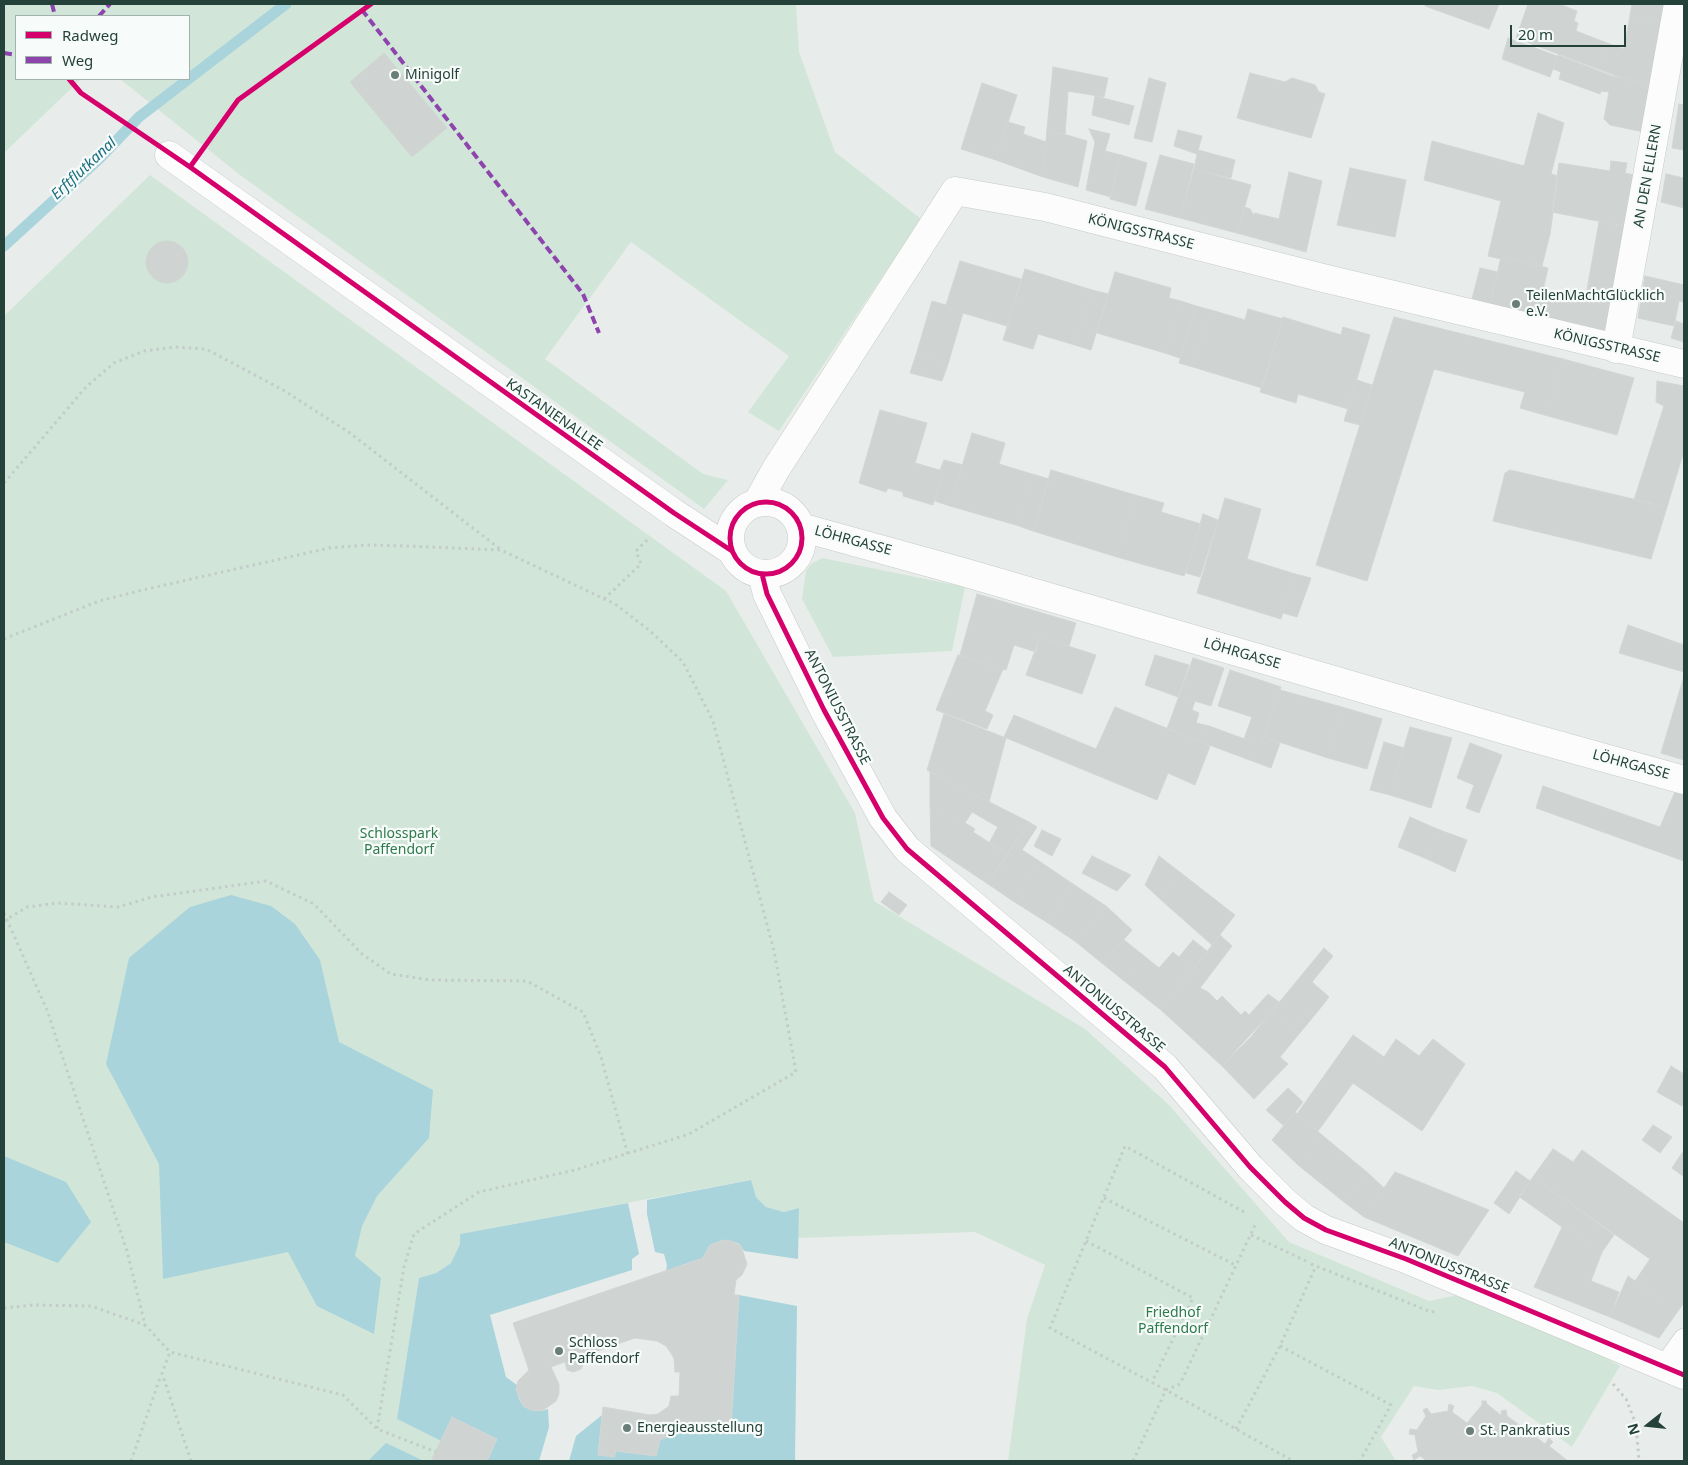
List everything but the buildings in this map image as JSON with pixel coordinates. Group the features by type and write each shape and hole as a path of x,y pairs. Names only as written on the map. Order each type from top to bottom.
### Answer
{"street":[{"name":"AN DEN ELLERN","path":"1616,349 1678,4"},
{"name":"KASTANIENALLEE","path":"170,155 674,513 732,551"},
{"name":"KÖNIGSSTRASSE","path":"757,503 776,469 955,192 1045,207 1616,349 1684,364"},
{"path":"757,503 779,504 795,517 800,527 802,539 800,550 794,561 784,569 774,573 762,574 744,566 732,551 730,539 732,527 746,508 757,503"},
{"name":"LÖHRGASSE","path":"800,527 972,574 1529,737 1684,780"},
{"name":"ANTONIUSSTRASSE","path":"762,574 767,594 824,710 883,818 907,849 1165,1067 1250,1167 1285,1202 1304,1218 1326,1230 1406,1259 1674,1371"}],"lane":[{"path":"1674,1371 1684,1338"}],"path":[{"path":"4,484 86,387 114,364 144,351 175,347 206,349 283,390 350,433 501,550 615,604 649,630 684,662 713,722 774,951 796,1072 689,1134 628,1155 575,1170 479,1192 414,1234 404,1267 378,1429"},
{"path":"604,599 641,564 636,551 674,513"},
{"path":"4,639 99,601 329,548 368,545 501,550"},
{"path":"5,919 27,907 57,903 118,907 152,897 266,882 314,904 362,954 391,974 430,980 527,981 584,1012 601,1058 628,1155"},
{"path":"4,913 5,919 47,1010 127,1251 145,1325"},
{"path":"1249,1215 1125,1146 1050,1328 1152,1382 1293,1461"},
{"path":"1104,1197 1237,1266"},
{"path":"1133,1461 1166,1390 1180,1384 1258,1219"},
{"path":"1251,1235 1316,1266 1431,1312 1440,1310"},
{"path":"1086,1241 1193,1298 1152,1382"},
{"path":"1236,1429 1280,1346 1316,1266"},
{"path":"4,1308 33,1305 91,1306 145,1325 170,1352 343,1395 378,1429 436,1452"},
{"path":"1280,1346 1391,1405 1360,1461"},
{"path":"131,1461 170,1352"},
{"path":"162,1373 191,1461"},
{"path":"1610,1381 1626,1399 1636,1424 1638,1461"}],"green space":[{"path":"4,4 796,4 799,52 835,152 921,219 779,431 748,412 789,356 631,242 545,359 703,474 728,480 704,509 240,175 121,80 190,80 190,15 15,15 15,80 80,80 4,153"},
{"name":"Schlosspark Paffendorf","path":"150,175 726,591 855,813 874,901 1085,1029 1168,1104 1289,1242 1429,1301 1462,1294 1575,1341 1620,1366 1572,1447 1497,1393 1472,1386 1438,1390 1414,1386 1381,1437 1396,1461 1008,1461 1027,1319 1045,1265 975,1232 798,1238 799,1208 784,1212 766,1207 756,1197 750,1180 460,1234 460,1244 451,1263 436,1273 419,1278 397,1419 441,1441 431,1461 4,1461 4,316"},
{"path":"822,558 965,587 952,651 833,657 802,599 806,571 811,564"}],"water":[{"path":"231,895 271,906 295,924 320,960 339,1042 433,1090 429,1138 377,1196 362,1226 355,1256 381,1278 374,1334 317,1306 288,1252 163,1279 159,1164 106,1064 129,958 190,907"},
{"path":"4,1156 66,1182 91,1222 58,1263 4,1242"},
{"path":"751,1180 756,1197 766,1207 784,1212 799,1208 798,1259 744,1251 738,1243 723,1240 710,1245 703,1258 666,1271 667,1265 664,1254 655,1252 647,1214 647,1200"},
{"path":"628,1203 639,1254 632,1259 632,1270 490,1315 506,1377 517,1385 519,1399 523,1406 531,1410 542,1411 548,1409 549,1427 539,1461 487,1461 497,1439 441,1441 397,1419 419,1278 436,1273 451,1263 460,1244 460,1234"},
{"path":"739,1295 797,1306 795,1461 569,1461 576,1436 602,1415 598,1454 614,1457 616,1451 656,1456 660,1440 691,1426 731,1428"},
{"path":"386,1443 424,1461 368,1461"}],"waterway":[{"name":"Erftflutkanal","path":"190,78 286,4"},
{"name":"Erftflutkanal","path":"4,246 100,158 139,117 187,80"}],"marked path":[{"path":"52,4 55,15"},
{"path":"100,15 110,4"},
{"path":"362,10 583,294 599,333"},
{"path":"4,53 15,55"}],"cycle path":[{"path":"190,167 238,100 371,4"},
{"path":"70,80 81,93 190,167 674,513 732,551"},
{"path":"766,502 786,508 796,518 802,538 796,558 786,568 766,574 746,568 736,558 730,538 736,518 746,508 766,502"},
{"path":"762,574 767,594 824,710 883,818 907,849 1165,1067 1250,1167 1285,1202 1304,1218 1326,1230 1406,1259 1684,1375"}],"place":[{"name":"Minigolf","path":"395,75"},
{"name":"TeilenMachtGlücklich e.V.","path":"1516,304"},
{"name":"Schloss Paffendorf","path":"559,1351"},
{"name":"Energieausstellung","path":"627,1428"},
{"name":"St. Pankratius","path":"1470,1431"}],"park label":[{"name":"Friedhof Paffendorf","path":"1173,1322"}]}
